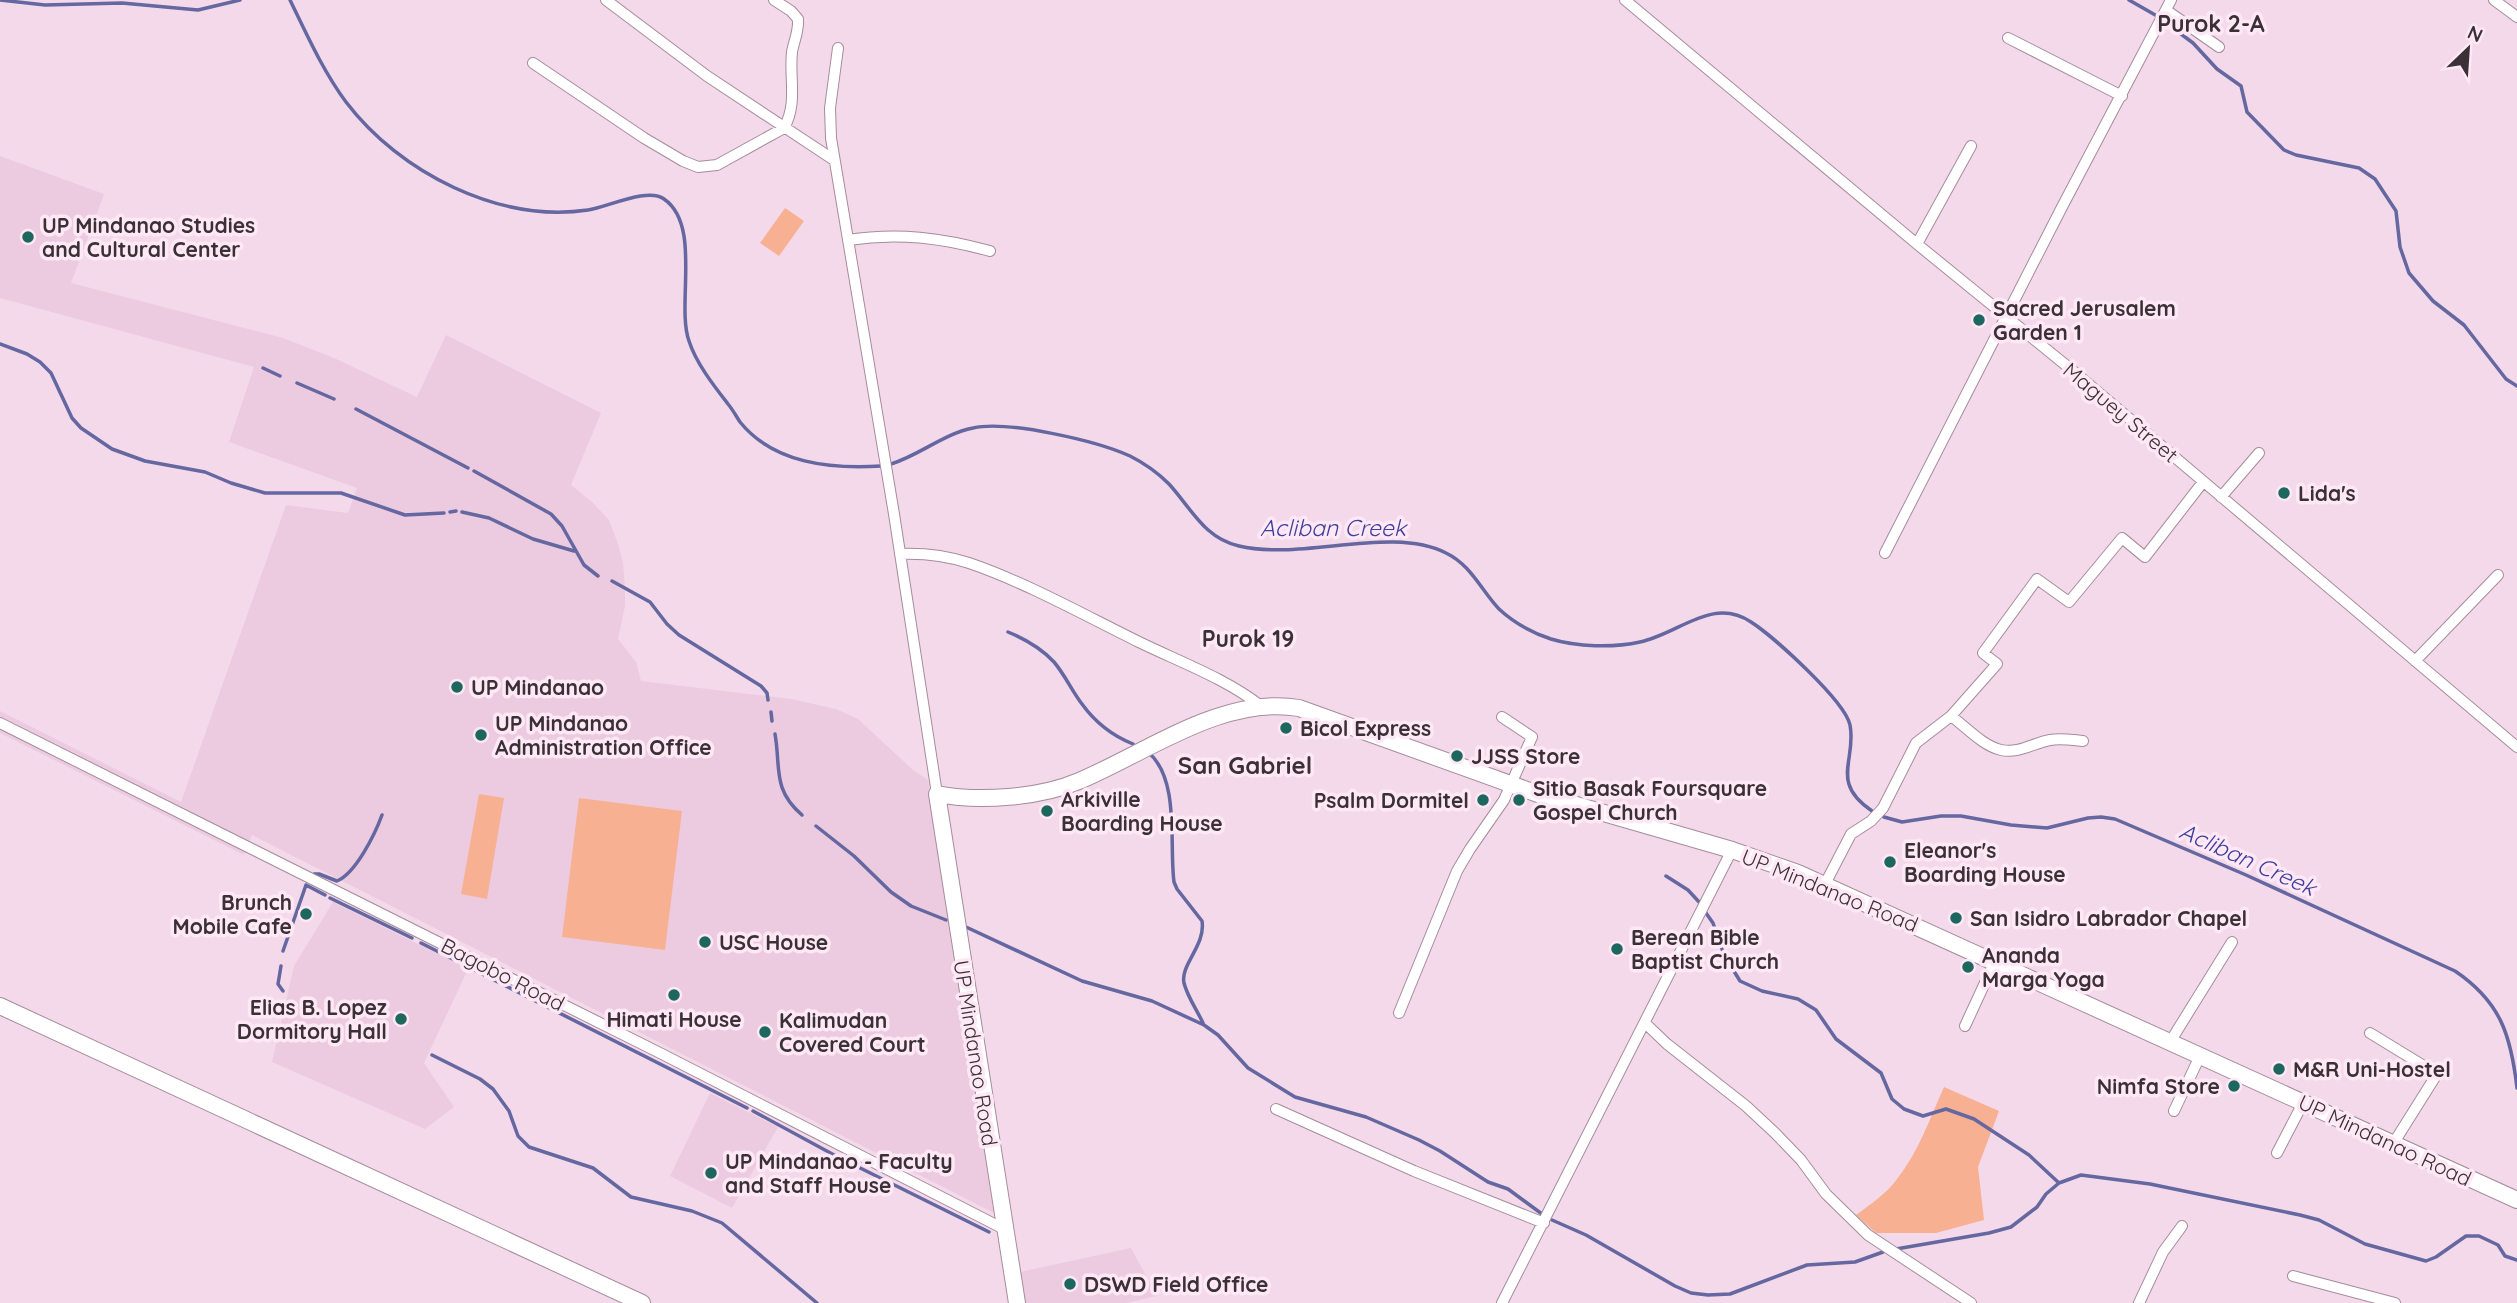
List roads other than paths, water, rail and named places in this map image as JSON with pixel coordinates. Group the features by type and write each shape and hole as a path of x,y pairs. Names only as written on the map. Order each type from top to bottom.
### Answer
{"street":[{"path":"606,0 707,76 834,160"},
{"path":"533,63 644,138 698,167 717,165 784,128 792,110 792,54 798,19 792,11 774,0"},
{"name":"Maguey Street","path":"1625,0 2073,371 2517,747"},
{"path":"2494,0 2517,17"},
{"path":"1885,554 2169,5 2219,47"},
{"path":"2008,38 2122,96"},
{"path":"838,48 830,108 834,160 900,554 937,799"},
{"path":"1917,244 1971,146"},
{"path":"848,240 897,235 927,237 990,251"},
{"path":"2221,497 2259,453"},
{"path":"1825,884 1851,834 1871,821 1883,808 1916,743 1951,716 1997,664 1983,653 2037,579 2069,602 2122,538 2145,558 2203,482"},
{"path":"900,554 941,556 990,571 1182,663 1234,689 1262,707"},
{"path":"2414,661 2498,575"},
{"name":"UP Mindanao Road","path":"1017,1303 937,799 1017,796 1055,789 1078,782 1187,729 1262,707 1300,708 1573,805 1732,850 1825,884 2517,1200"},
{"path":"1951,716 1986,743 2001,750 2025,749 2060,739 2083,741"},
{"path":"1399,1013 1457,872 1469,849 1496,813 1532,737 1502,717"},
{"name":"Bagobo Road","path":"0,723 662,1054 1004,1229"},
{"path":"1502,1303 1732,850"},
{"path":"2170,1042 2232,942"},
{"path":"1965,1026 1995,961"},
{"path":"0,1006 99,1056 564,1272 642,1303"},
{"path":"0,1016 99,1056"},
{"path":"1645,1023 1775,1133 1801,1160 1826,1194 1868,1235 1971,1303"},
{"path":"2370,1033 2437,1074 2393,1144"},
{"path":"2174,1111 2200,1056"},
{"path":"2277,1153 2303,1103"},
{"path":"1276,1109 1404,1167 1544,1223"},
{"path":"2139,1303 2163,1252 2182,1226"},
{"path":"564,1272 621,1303"},
{"path":"2293,1276 2395,1303"}],"waterway":[{"path":"0,0 45,5 122,3 198,10 240,0"},
{"name":"Acliban Creek","path":"290,0 330,78 368,128 394,151 454,188 520,209 554,212 588,210 638,196 657,196 664,199 675,211 682,227 689,341 711,382 740,422 769,447 804,461 843,466 881,466"},
{"path":"2129,0 2157,16"},
{"path":"2165,22 2193,43 2217,69 2241,86 2247,112 2284,150 2359,168 2375,179 2396,211 2400,247 2409,273 2433,301 2464,325 2506,379 2517,386"},
{"path":"0,344 40,362 51,373 72,418 81,428 112,449 145,461 205,472 265,493 341,493 405,515 444,513"},
{"path":"263,368 280,376"},
{"path":"297,383 334,399"},
{"path":"356,409 468,468"},
{"name":"Acliban Creek","path":"891,464 973,428 1007,427 1052,433 1115,450 1140,462 1169,484 1207,529 1239,546 1290,549 1400,542 1424,545 1446,553 1469,571 1505,614 1537,634 1561,642 1607,646 1629,644 1654,638 1709,615 1737,615 1761,629 1791,654 1845,714 1850,725 1851,738 1848,780 1851,790 1872,811"},
{"path":"474,471 551,514 562,526 584,565 598,576"},
{"path":"450,512 456,511"},
{"path":"462,512 489,518 533,539 574,551"},
{"path":"612,581 650,602 679,635 761,686 767,693 768,700"},
{"path":"1008,632 1049,657 1093,717 1112,733 1133,744"},
{"path":"771,712 772,721"},
{"path":"775,734 782,787 792,805 802,815"},
{"path":"1149,753 1159,765 1169,796 1174,882 1202,921 1200,938 1186,969 1184,983 1203,1023"},
{"path":"314,874 337,881 344,877 364,852 382,815"},
{"name":"Acliban Creek","path":"1884,817 1902,822 1961,816 2047,828 2088,818 2115,819 2246,875 2455,971 2471,983 2483,995 2501,1022 2511,1052 2517,1088"},
{"path":"816,826 854,856 891,892 911,906 946,920"},
{"path":"1666,876 1688,890 1700,903"},
{"path":"283,951 306,885 325,895"},
{"path":"330,898 412,938"},
{"path":"1706,913 1713,923 1724,955 1740,981 1762,991 1798,999 1816,1010 1836,1039 1881,1073 1892,1099 1904,1109 1923,1116 1946,1109 1974,1119 2029,1155 2059,1183"},
{"path":"966,927 1082,981 1152,1001 1204,1025 1218,1035 1248,1068 1295,1097 1366,1117 1419,1140 1488,1182 1508,1189 1542,1214"},
{"path":"421,943 747,1108"},
{"path":"281,966 278,984 283,991"},
{"path":"432,1055 480,1079 493,1089 509,1111 518,1136 529,1147 593,1168 631,1197 692,1211 722,1223 817,1303"},
{"path":"753,1111 836,1156 989,1232"},
{"path":"1896,1249 2011,1227 2037,1207 2046,1194 2059,1183 2081,1175 2150,1184 2300,1215 2319,1220 2365,1244 2426,1261 2466,1236 2479,1236 2498,1245 2505,1256 2517,1260"},
{"path":"1552,1220 1586,1235 1675,1286 1691,1293 1708,1295 1730,1294 1807,1265 1855,1262 1883,1252"}],"place":[{"name":"UP Mindanao Studies and Cultural Center","path":"28,237"},
{"name":"Sacred Jerusalem Garden 1","path":"1979,320"},
{"name":"Lida's","path":"2284,493"},
{"name":"UP Mindanao","path":"457,687"},
{"name":"Bicol Express","path":"1286,728"},
{"name":"UP Mindanao Administration Office","path":"481,735"},
{"name":"JJSS Store","path":"1457,756"},
{"name":"Psalm Dormitel","path":"1483,800"},
{"name":"Sitio Basak Foursquare Gospel Church","path":"1519,800"},
{"name":"Arkiville Boarding House","path":"1047,811"},
{"name":"Eleanor's Boarding House","path":"1890,862"},
{"name":"Brunch Mobile Cafe","path":"306,914"},
{"name":"San Isidro Labrador Chapel","path":"1956,918"},
{"name":"USC House","path":"705,942"},
{"name":"Berean Bible Baptist Church","path":"1617,949"},
{"name":"Ananda Marga Yoga","path":"1968,967"},
{"name":"Himati House","path":"674,995"},
{"name":"Elias B. Lopez Dormitory Hall","path":"401,1019"},
{"name":"Kalimudan Covered Court","path":"765,1032"},
{"name":"M&R Uni-Hostel","path":"2279,1069"},
{"name":"Nimfa Store","path":"2234,1086"},
{"name":"UP Mindanao - Faculty and Staff House","path":"711,1173"},
{"name":"DSWD Field Office","path":"1070,1284"}],"district":[{"name":"Purok 2-A","path":"2211,23"},
{"name":"Purok 19","path":"1248,638"},
{"name":"San Gabriel","path":"1245,765"}]}
